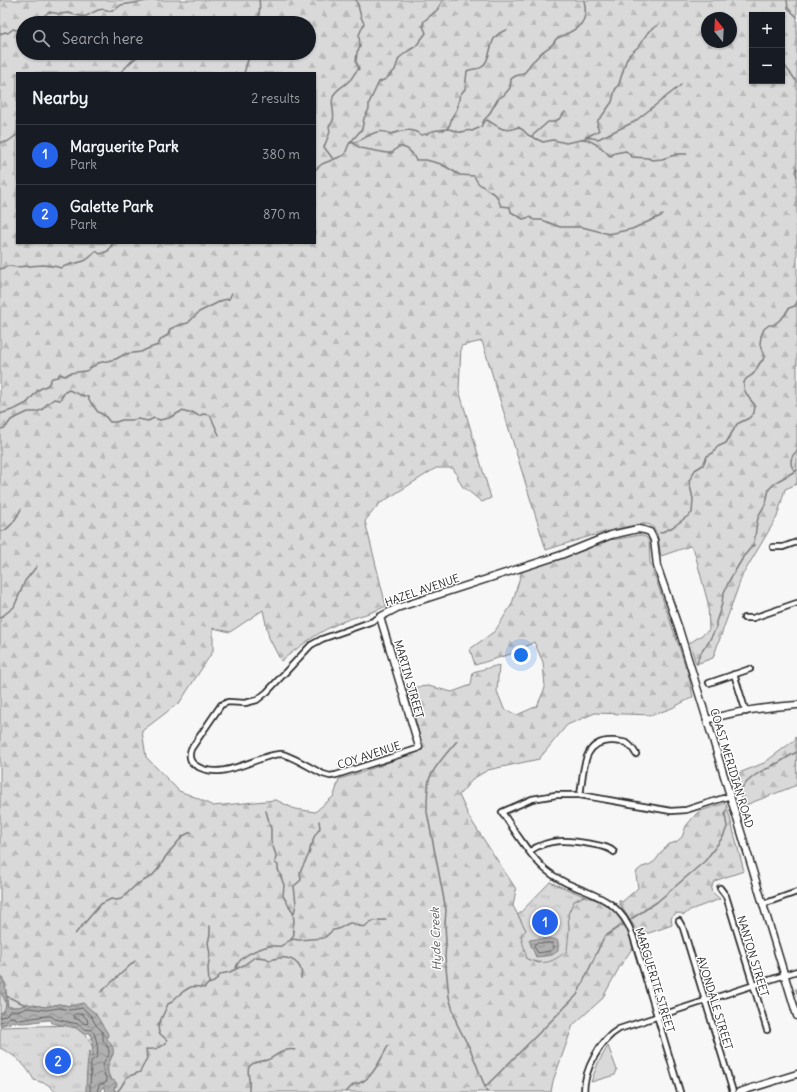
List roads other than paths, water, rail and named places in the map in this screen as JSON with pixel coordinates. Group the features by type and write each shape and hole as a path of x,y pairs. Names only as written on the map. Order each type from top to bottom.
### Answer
{"street":[{"name":"HAZEL AVENUE","path":"228,702 245,703 257,700 267,692 310,645 322,638 373,621 397,608 560,555 606,537 636,530 644,530"},
{"name":"COAST MERIDIAN ROAD","path":"644,530 650,532 653,537 657,566 679,629 797,1016"},
{"path":"773,547 783,547 797,542"},
{"path":"744,618 753,618 797,603"},
{"name":"MARTIN STREET","path":"380,617 418,747"},
{"path":"709,683 750,669"},
{"path":"734,674 746,712"},
{"name":"COY AVENUE","path":"228,702 220,706 190,752 191,762 200,768 213,772 222,771 280,754 323,774 333,776 417,749 418,747"},
{"path":"707,720 746,712 797,705"},
{"path":"636,754 630,745 624,742 605,741 595,746 589,752 586,759 580,795 671,811 686,810 730,796"},
{"name":"MARGUERITE STREET","path":"580,795 561,794 542,796 502,812 539,864 555,876 603,898 619,911 629,928 680,1092"},
{"path":"530,851 548,842 565,840 607,847 614,852"},
{"name":"NANTON STREET","path":"720,888 726,896 767,1030"},
{"path":"763,904 797,892"},
{"name":"AVONDALE STREET","path":"679,921 683,928 733,1092"},
{"path":"584,1092 587,1073 600,1047 605,1040 619,1029 797,971"},
{"path":"739,1092 797,1074"}],"water":[{"path":"554,939 558,941 558,951 552,955 536,957 529,940"},
{"path":"0,974 5,984 8,1007 19,1007 27,1004 46,1007 59,1004 70,1006 83,1003 95,1013 108,1034 107,1039 113,1049 112,1056 107,1065 107,1070 110,1079 115,1081 117,1084 114,1090 117,1092 105,1092 104,1087 100,1092 86,1092 87,1064 90,1051 92,1057 93,1056 90,1033 86,1033 85,1035 76,1028 52,1023 51,1020 26,1023 12,1021 0,1026 0,1013 5,1010 6,1005 5,1000 0,993"}],"waterway":[{"path":"86,16 103,9 109,11 116,9 121,5 153,0"},
{"path":"259,0 259,16"},
{"path":"333,159 324,147 330,132 329,126 334,115 332,102 333,97 335,93 349,81 359,69 356,62 357,52 360,47 359,35 364,23 356,0"},
{"path":"316,169 322,164 345,154 349,144 362,129 364,118 369,109 369,103 379,82 386,79 395,70 399,58 416,46 426,33 423,26 424,21 437,10 443,0"},
{"path":"447,129 460,132 468,130 472,131 481,127 498,99 510,88 511,79 526,72 532,62 553,45 556,39 575,30 579,26 585,16 584,0"},
{"name":"Hyde Creek","path":"787,0 788,8 797,17"},
{"path":"44,16 49,12 60,14 68,13 80,16"},
{"path":"483,123 487,120 498,127 509,130 518,127 528,135 543,142 553,140 566,143 581,140 598,131 598,120 612,102 615,90 619,84 629,55 638,47 649,31 659,24"},
{"path":"0,34 5,32 8,33 13,29 16,30"},
{"path":"350,143 379,132 391,134 410,130 421,135 447,129 457,109 460,95 465,89 467,71 482,67 486,62 493,41 500,33 507,30"},
{"path":"120,72 133,60"},
{"path":"244,72 248,60"},
{"path":"785,66 797,82"},
{"path":"586,137 598,139 634,122 681,85"},
{"path":"532,136 548,122 553,122 559,119 565,112"},
{"path":"0,143 7,142 16,136"},
{"path":"584,139 598,146 610,156 615,153 626,151 632,157 648,158 652,160 662,159 678,154 687,154"},
{"path":"353,143 360,148 387,153 392,153 398,147 404,147 411,152 416,160 426,160 441,164 460,175 474,176 478,183 496,195 501,206 510,207 511,212 523,219 530,217 534,220 542,220 560,227 582,227 609,234 632,229 663,215"},
{"name":"Hyde Creek","path":"797,168 797,177"},
{"path":"0,269 9,266 16,267 43,265 61,268 86,260 96,251 100,254 108,251 112,244"},
{"path":"0,414 27,403 38,390 48,385 52,378 58,377 60,374 65,376 70,373 86,371 98,363 116,359 125,354 141,352 158,345 161,339 168,335 170,329 188,323 199,312 223,300 229,299 232,293"},
{"name":"Hyde Creek","path":"660,533 673,527 692,513 693,499 689,481 695,470 703,465 707,456 713,453 717,447 726,443 737,424 749,418 754,413 755,405 750,400 744,389 744,382 753,374 763,360 764,357 760,344 761,336 764,329 769,325 774,325 784,316 789,308 795,306 797,302"},
{"path":"0,429 5,428 11,420 28,412 42,410 54,399 60,400 65,392 69,390 88,397 98,412 104,415 110,422 138,419 148,421 154,418 160,420 169,418 182,411 188,413 192,412 199,416 203,414 210,415 219,435"},
{"path":"795,471 791,460 797,451"},
{"path":"697,664 699,656 716,628 716,622 722,604 723,595 729,581 744,556 754,544 757,522 766,503 769,489 776,482 797,470"},
{"path":"0,532 4,531 10,526 21,509"},
{"path":"0,618 14,607 25,581 37,566"},
{"name":"Hyde Creek","path":"457,741 430,776 427,812 446,910 445,957 449,997 457,1024 471,1051 487,1092"},
{"path":"739,793 744,785 757,774 797,752"},
{"path":"628,921 657,902 705,861 723,837 727,827 725,814 726,810"},
{"path":"266,811 271,829 271,841 276,855 275,863 278,865 284,885 283,896 293,912 294,933 291,939"},
{"path":"294,913 296,904 294,886 301,880 300,872 309,854 314,837 320,828 319,821"},
{"path":"75,934 101,904 111,899 121,899 136,885 152,876 183,836 191,832"},
{"path":"236,968 245,957 265,947 281,946 293,939 324,938 333,930 350,923 363,927 372,921 386,920"},
{"path":"485,1087 577,995 604,937 625,923"},
{"path":"209,983 208,968 210,954 208,943 210,926"},
{"path":"117,1092 127,1077 140,1072 147,1058 146,1049 157,1049 166,1043 167,1040 159,1033 158,1026 168,1004 186,990 192,987 204,988 208,984 214,982 221,974 230,972 244,965 255,957 266,958 269,960 288,958 299,965 301,969 301,978"},
{"path":"101,992 135,961"},
{"path":"796,989 797,993"},
{"path":"6,996 26,1005"},
{"path":"346,1092 354,1084 360,1083 370,1075 388,1046"},
{"path":"248,1092 248,1069 251,1065 267,1060 284,1051 291,1049 295,1050"}],"place":[{"name":"Marguerite Park","path":"545,922"},
{"name":"Galette Park","path":"58,1061"}]}
